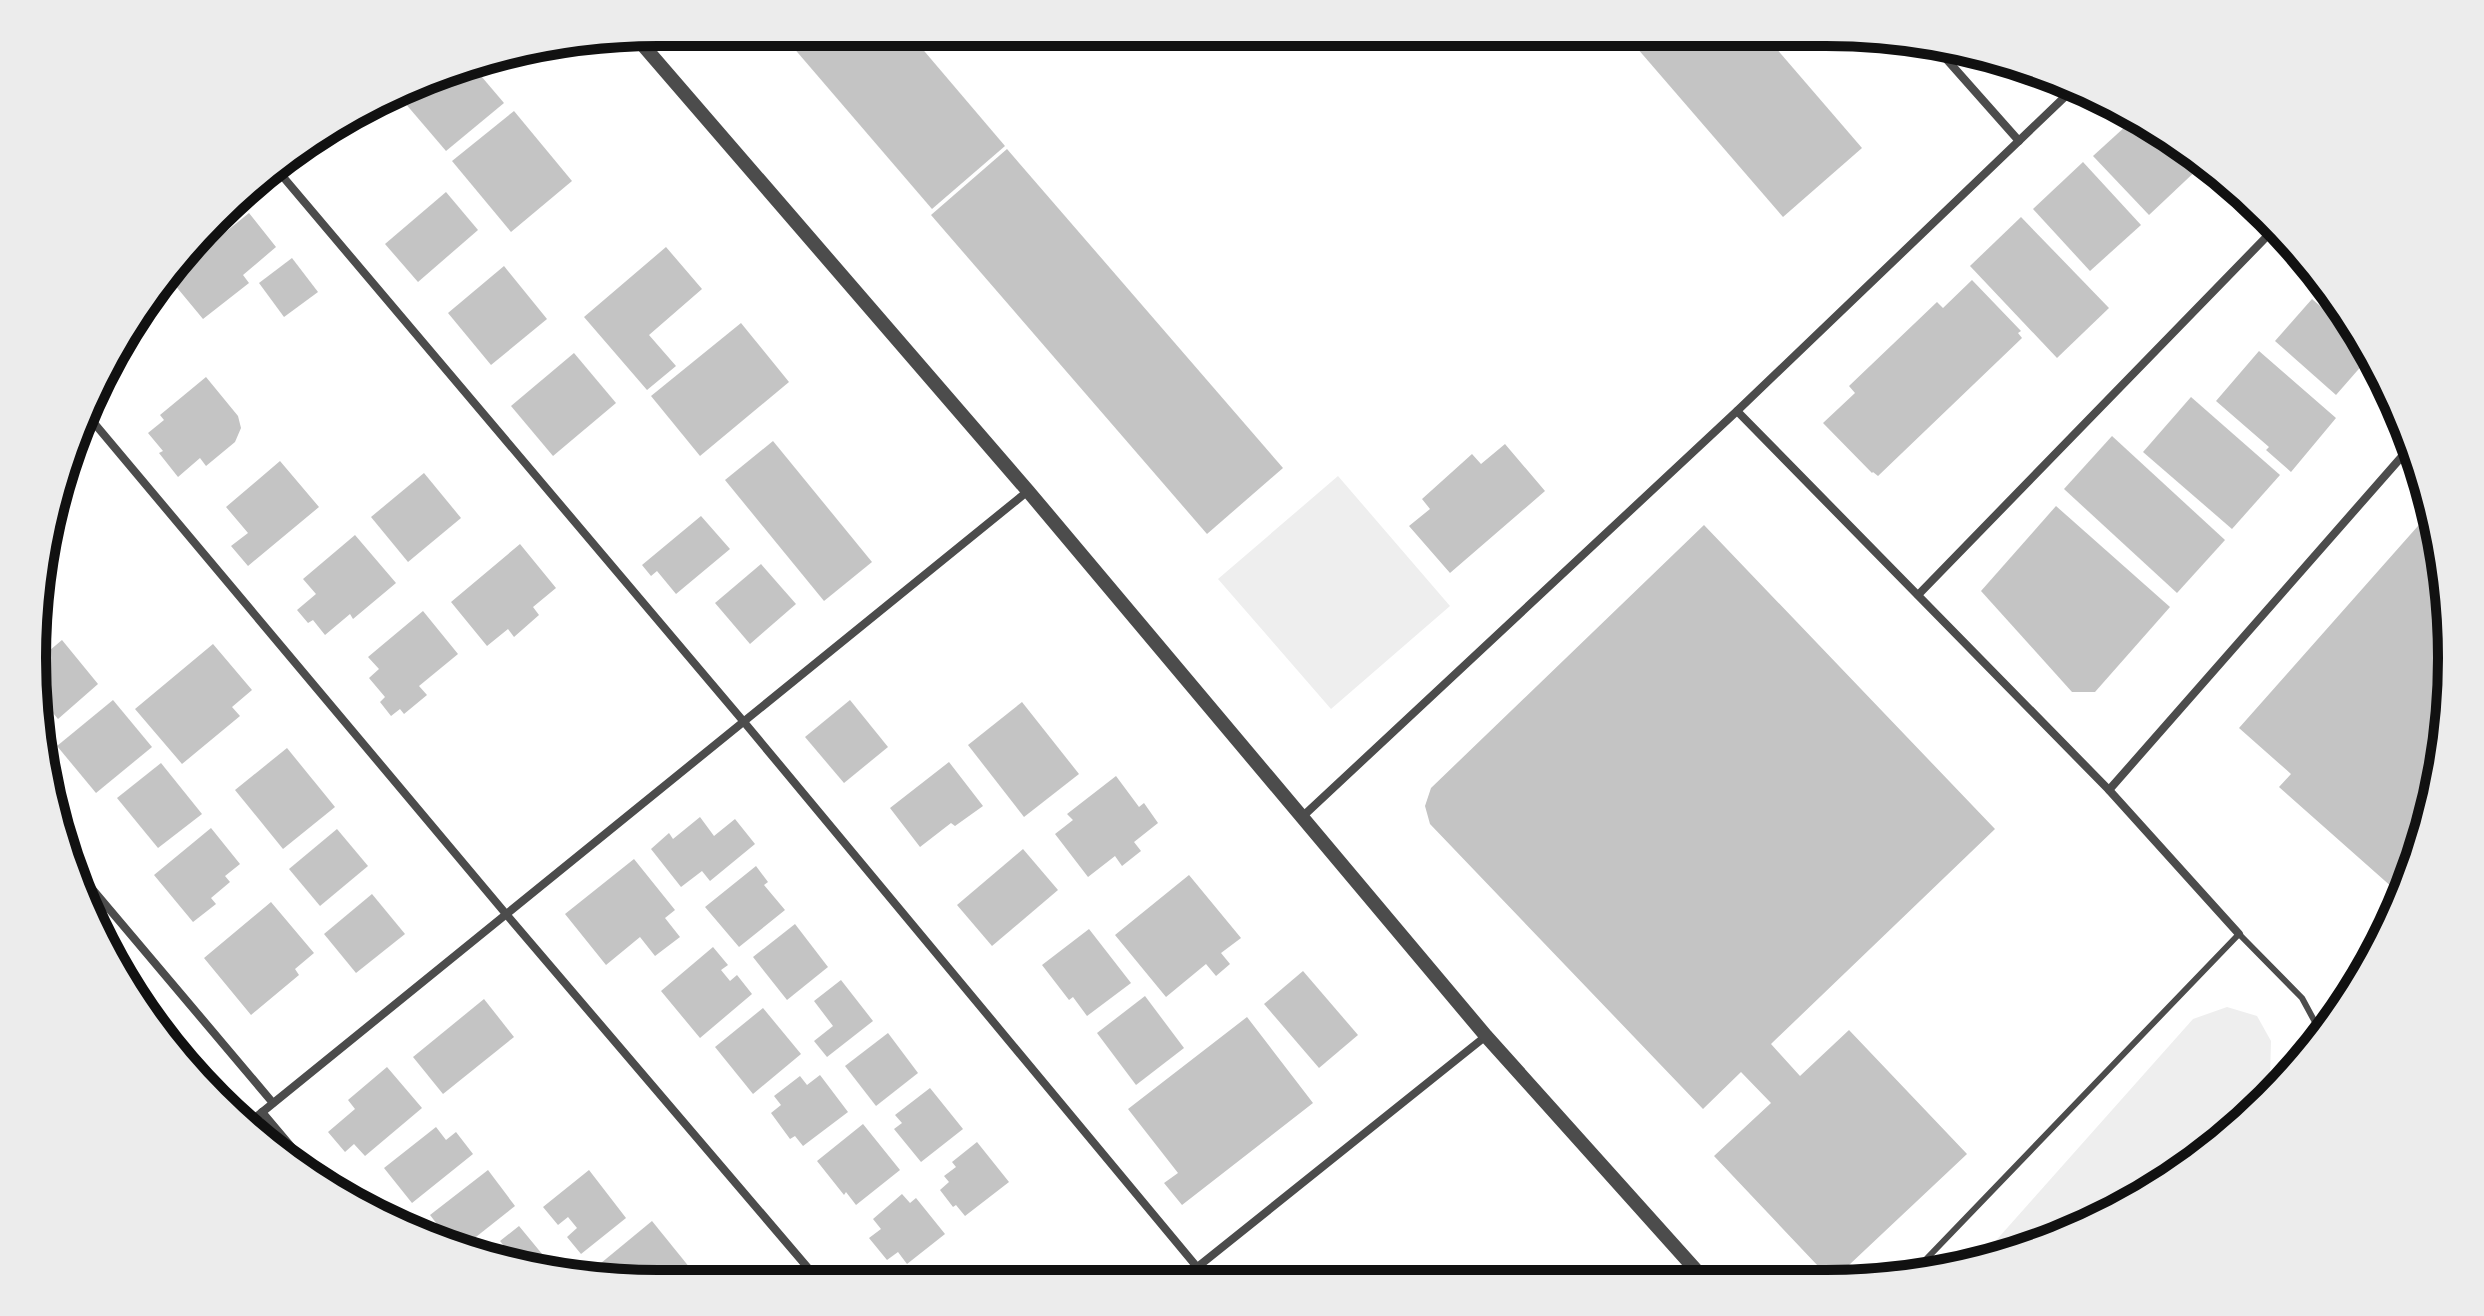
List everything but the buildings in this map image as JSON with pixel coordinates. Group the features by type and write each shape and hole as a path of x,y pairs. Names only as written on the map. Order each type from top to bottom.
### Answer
{"street":[{"path":"644,46 1028,491 1486,1036 1696,1270"},
{"path":"1946,58 2019,141"},
{"path":"1301,818 1737,411 2066,96"},
{"path":"281,175 744,722 1197,1267"},
{"path":"1918,595 2268,235"},
{"path":"1737,411 2109,790 2239,934"},
{"path":"94,423 810,1270"},
{"path":"2109,790 2403,455"},
{"path":"254,1118 1028,491"},
{"path":"91,888 273,1103"},
{"path":"1193,1270 1486,1036"},
{"path":"262,1112 295,1151"}],"lane":[{"path":"1924,1262 2239,934 2302,998 2316,1025"}],"shaded area":[{"path":"1338,476 1450,606 1331,709 1218,579"},
{"path":"2227,1007 2257,1016 2271,1041 2270,1076 2245,1104 2199,1144 2132,1188 2060,1223 1990,1247 2193,1019"}]}
